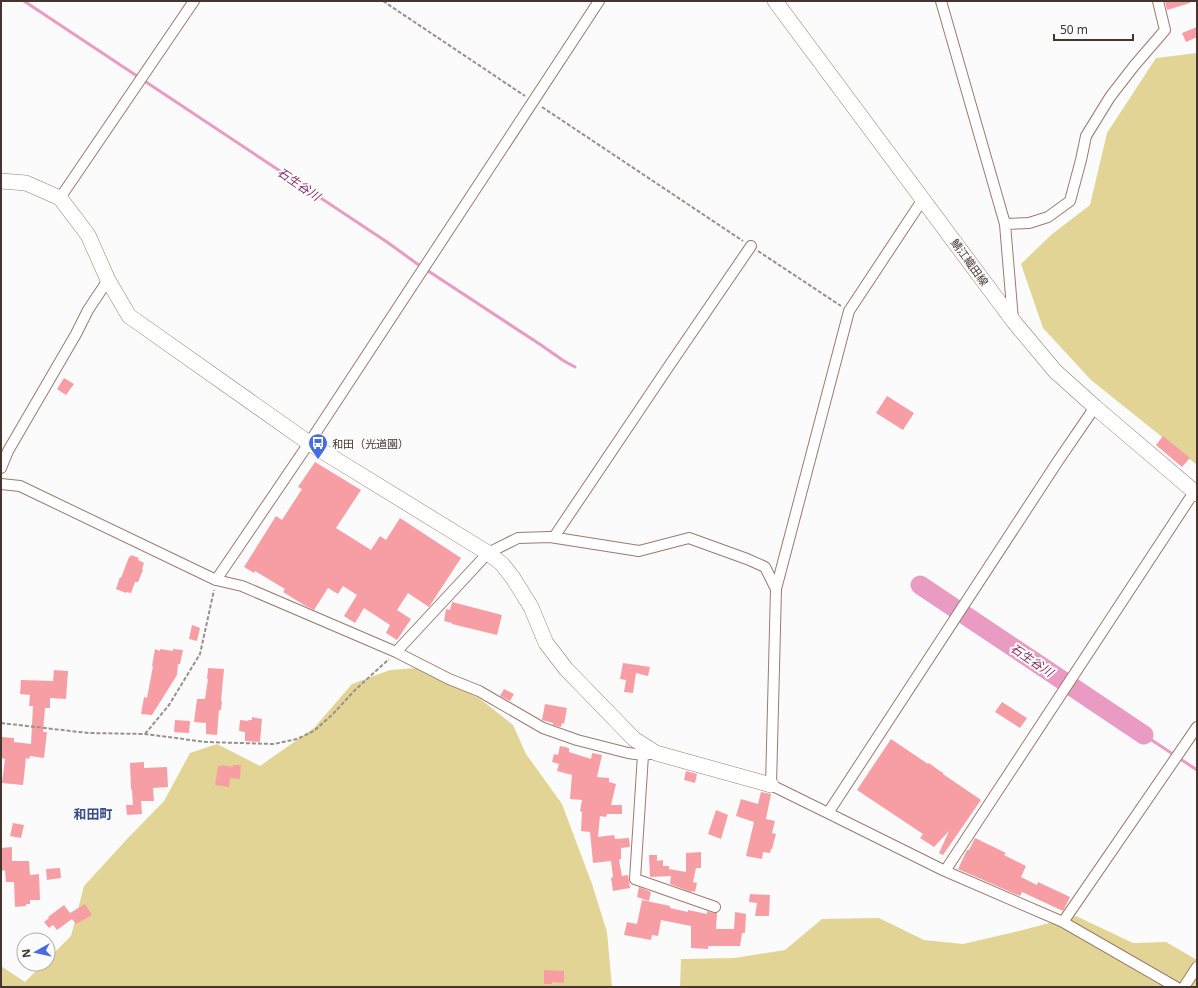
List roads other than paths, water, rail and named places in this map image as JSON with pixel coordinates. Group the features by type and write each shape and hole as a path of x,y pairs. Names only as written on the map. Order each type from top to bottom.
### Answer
{"street":[{"path":"60,198 194,1"},
{"path":"216,580 309,443 599,1"},
{"name":"鯖江織田線","path":"775,1 1014,322 1055,371 1196,493"},
{"path":"941,1 1005,224 1014,322"},
{"path":"1005,224 1029,223 1048,217 1070,201 1086,136 1110,97 1134,66 1166,30 1158,1"},
{"path":"1,181 26,184 60,198 88,235 108,280 129,316 309,443 488,553 502,564 513,578 531,607 546,643 566,669 650,754"},
{"path":"770,785 776,590 849,311 923,199"},
{"path":"554,537 751,246"},
{"path":"1,468 8,451 76,334 88,310 108,280"},
{"path":"828,812 1095,407"},
{"path":"1,484 20,486 216,580 242,586 396,652 450,679 479,691 543,728 577,740 628,753 650,754 770,785 828,812 945,871 1063,922 1176,987"},
{"path":"945,871 1196,493"},
{"path":"396,652 488,553 518,538 554,537 639,552 689,538 765,567 776,590"},
{"path":"1063,922 1197,727"},
{"path":"650,754 635,879 715,907"},
{"path":"1184,987 1197,967"}],"waterway":[{"name":"石生谷川","path":"24,1 387,242 416,263 575,367"},
{"name":"石生谷川","path":"920,585 1144,735"},
{"path":"1144,735 1197,770"}],"place":[{"name":"和田（光道園）","path":"318,460"}],"district":[{"name":"和田町","path":"93,814"}]}
